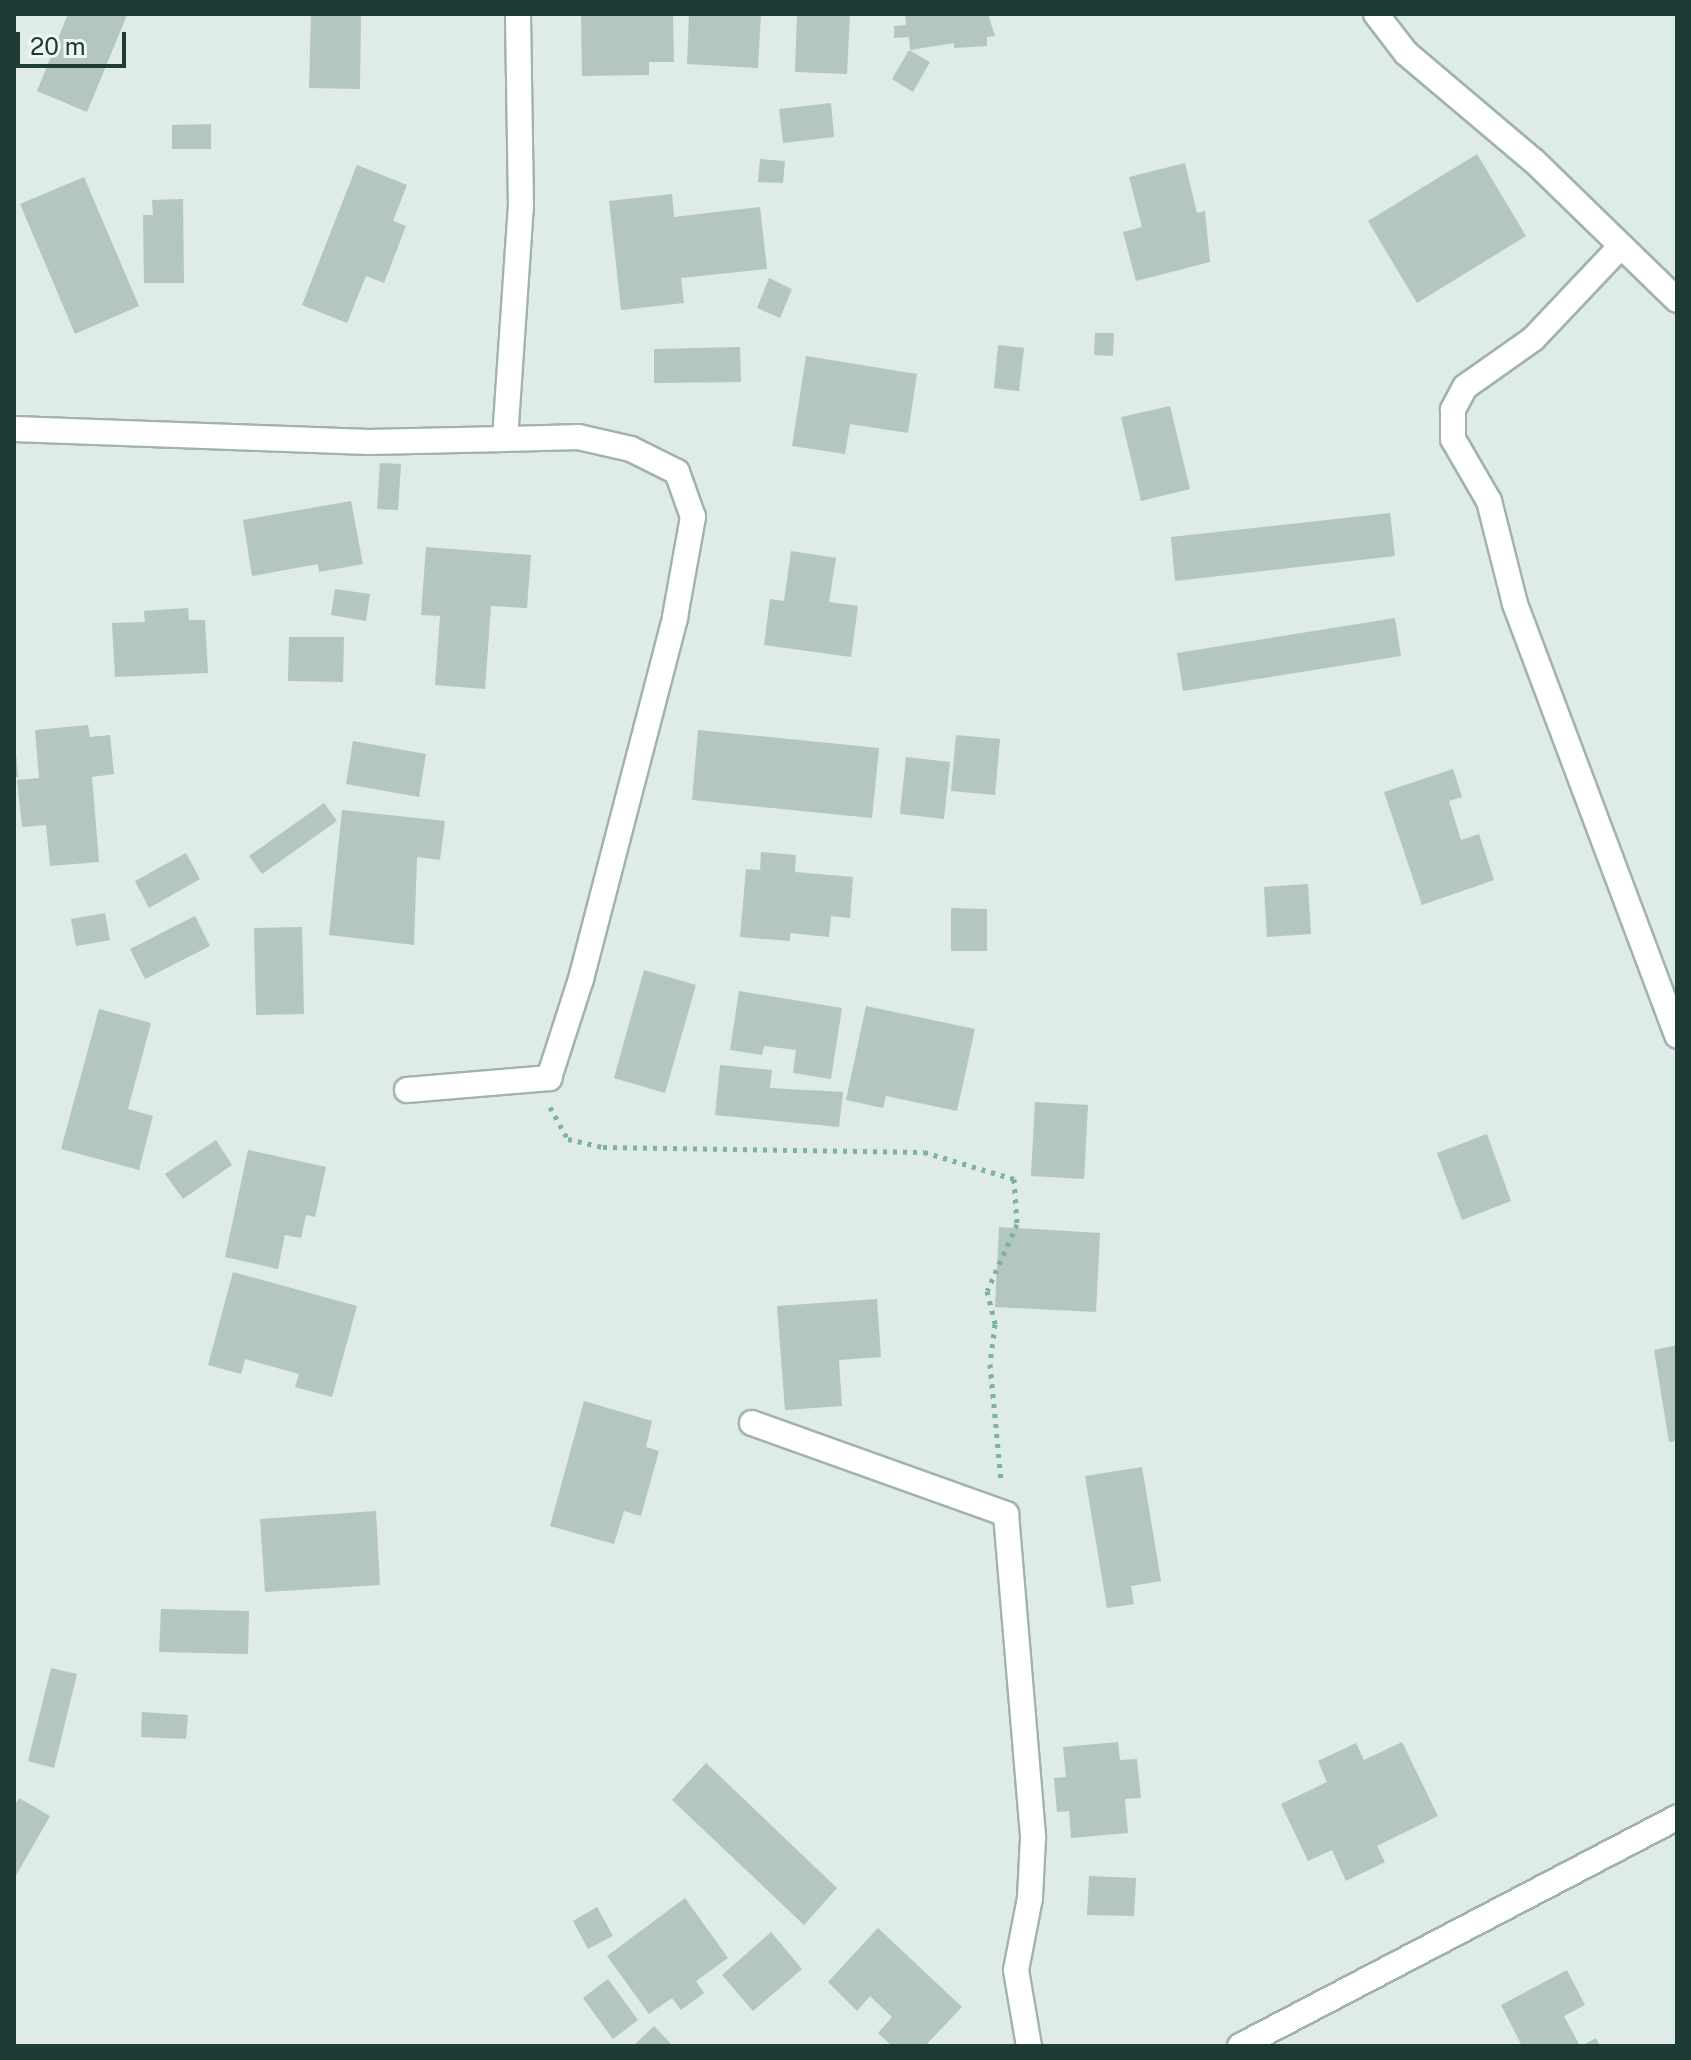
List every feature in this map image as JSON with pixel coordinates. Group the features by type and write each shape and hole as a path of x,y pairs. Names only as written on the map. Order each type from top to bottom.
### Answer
{"street":[{"path":"505,439 521,207 518,14"},
{"path":"1376,14 1406,53 1534,161 1677,300"},
{"path":"1621,246 1533,339 1465,387 1453,410 1453,439 1489,501 1515,604 1677,1036"},
{"path":"14,429 369,442 578,437 631,449 677,472 693,517 671,632 581,979 549,1078 407,1090"},
{"path":"752,1423 1006,1514 1033,1838 1030,1898 1016,1970 1029,2046"},
{"path":"1240,2046 1677,1818"}],"path":[{"path":"549,1078 550,1111 568,1139 603,1147 924,1152 1014,1179 1017,1224 987,1291 995,1324 990,1364 992,1417 1006,1514"}],"building":[{"path":"68,14 127,15 87,112 37,91"},
{"path":"311,14 361,14 360,89 309,88"},
{"path":"581,14 673,14 674,62 649,62 649,75 582,76"},
{"path":"689,14 761,14 758,68 687,64"},
{"path":"797,14 850,14 847,74 795,72"},
{"path":"905,14 988,14 995,36 987,37 987,46 954,48 954,43 910,50 909,37 894,38 894,26 906,25"},
{"path":"909,50 930,62 913,92 892,79"},
{"path":"831,103 834,137 783,143 779,109"},
{"path":"211,124 211,149 172,149 172,125"},
{"path":"1477,154 1526,236 1417,303 1368,221"},
{"path":"760,159 785,161 783,183 758,182"},
{"path":"1185,163 1197,213 1205,211 1210,262 1136,281 1123,232 1142,227 1129,177"},
{"path":"357,165 407,185 393,221 406,226 384,283 366,276 347,323 302,305"},
{"path":"84,177 139,306 75,334 20,204"},
{"path":"672,194 674,217 760,207 767,269 681,278 684,303 621,310 609,201"},
{"path":"183,199 184,283 144,283 143,215 153,215 152,200"},
{"path":"769,278 792,289 780,318 757,308"},
{"path":"1095,333 1114,333 1113,356 1094,355"},
{"path":"998,345 1024,348 1019,391 994,388"},
{"path":"740,347 741,382 654,383 654,349"},
{"path":"806,356 917,374 908,433 850,424 845,454 792,446"},
{"path":"1170,406 1190,489 1141,501 1121,417"},
{"path":"380,463 401,464 398,510 377,509"},
{"path":"351,501 363,564 319,572 318,564 252,576 243,520"},
{"path":"1390,513 1395,556 1175,581 1171,537"},
{"path":"426,547 531,555 527,608 491,606 485,689 435,685 440,616 421,615"},
{"path":"791,551 836,558 829,602 858,606 851,657 764,645 770,599 784,601"},
{"path":"335,589 370,594 366,621 331,615"},
{"path":"188,608 189,620 205,620 208,673 115,677 112,623 145,622 144,611"},
{"path":"1395,618 1401,656 1183,691 1177,653"},
{"path":"289,637 344,637 343,682 288,681"},
{"path":"88,725 90,737 110,735 114,774 92,777 99,862 50,866 46,825 22,827 17,780 39,778 35,730"},
{"path":"698,730 879,748 872,818 692,800"},
{"path":"956,735 1000,739 995,795 951,791"},
{"path":"353,741 426,754 419,797 346,784"},
{"path":"16,753 18,777 14,777"},
{"path":"906,757 950,762 944,819 900,814"},
{"path":"1453,769 1462,797 1449,801 1461,840 1479,834 1494,880 1422,905 1384,792"},
{"path":"324,803 337,821 262,874 249,856"},
{"path":"342,810 445,821 440,860 417,857 414,945 329,935"},
{"path":"761,852 796,855 795,872 853,877 850,918 831,916 829,937 790,933 790,941 740,937 746,869 760,870"},
{"path":"186,853 200,879 149,908 135,881"},
{"path":"1308,884 1311,934 1267,937 1264,887"},
{"path":"951,908 987,909 987,951 951,951"},
{"path":"105,913 110,940 76,946 71,919"},
{"path":"195,916 210,946 145,979 130,949"},
{"path":"302,927 304,1014 256,1015 254,928"},
{"path":"644,970 696,985 665,1093 614,1078"},
{"path":"739,991 842,1008 831,1079 793,1073 796,1050 764,1046 762,1055 730,1050"},
{"path":"866,1006 975,1029 957,1111 886,1096 883,1108 846,1100"},
{"path":"99,1009 151,1023 128,1109 153,1116 139,1170 61,1149"},
{"path":"720,1065 772,1070 770,1088 843,1092 839,1127 715,1115"},
{"path":"1035,1102 1088,1105 1084,1179 1031,1176"},
{"path":"1487,1134 1511,1201 1462,1220 1437,1153"},
{"path":"216,1140 232,1165 183,1199 165,1174"},
{"path":"248,1150 326,1167 315,1217 306,1215 301,1238 285,1235 278,1269 225,1257"},
{"path":"999,1227 1100,1233 1096,1312 995,1307"},
{"path":"233,1272 357,1306 332,1397 295,1387 299,1374 245,1359 241,1374 208,1365"},
{"path":"877,1299 881,1357 839,1360 842,1406 785,1410 777,1306"},
{"path":"1677,1345 1677,1441 1669,1442 1654,1350"},
{"path":"584,1401 652,1421 646,1447 659,1451 641,1516 624,1511 614,1544 550,1526"},
{"path":"1142,1467 1161,1581 1131,1586 1134,1604 1107,1608 1085,1476"},
{"path":"376,1511 380,1585 265,1592 260,1519"},
{"path":"161,1609 249,1611 248,1654 159,1652"},
{"path":"51,1668 77,1674 54,1768 28,1761"},
{"path":"142,1712 188,1715 186,1739 141,1737"},
{"path":"1118,1742 1120,1760 1137,1759 1141,1798 1125,1799 1128,1833 1071,1838 1069,1811 1057,1812 1054,1778 1066,1777 1063,1747"},
{"path":"1402,1742 1438,1816 1377,1846 1385,1862 1346,1881 1332,1850 1308,1861 1281,1804 1327,1782 1318,1761 1356,1743 1364,1760"},
{"path":"706,1763 837,1888 804,1925 672,1800"},
{"path":"19,1798 50,1816 14,1879 14,1807"},
{"path":"1089,1876 1136,1878 1134,1916 1087,1915"},
{"path":"685,1898 728,1958 696,1981 704,1993 681,2010 672,1998 649,2014 607,1956"},
{"path":"597,1907 613,1936 588,1949 573,1921"},
{"path":"878,1928 962,2007 925,2046 892,2046 878,2033 892,2017 870,1996 857,2011 828,1982"},
{"path":"771,1932 802,1969 753,2011 722,1975"},
{"path":"1567,1970 1585,2005 1564,2016 1580,2046 1522,2046 1501,2005"},
{"path":"608,1979 638,2020 613,2039 583,1998"},
{"path":"654,2026 673,2046 633,2046"},
{"path":"1596,2038 1600,2046 1581,2046"}]}
